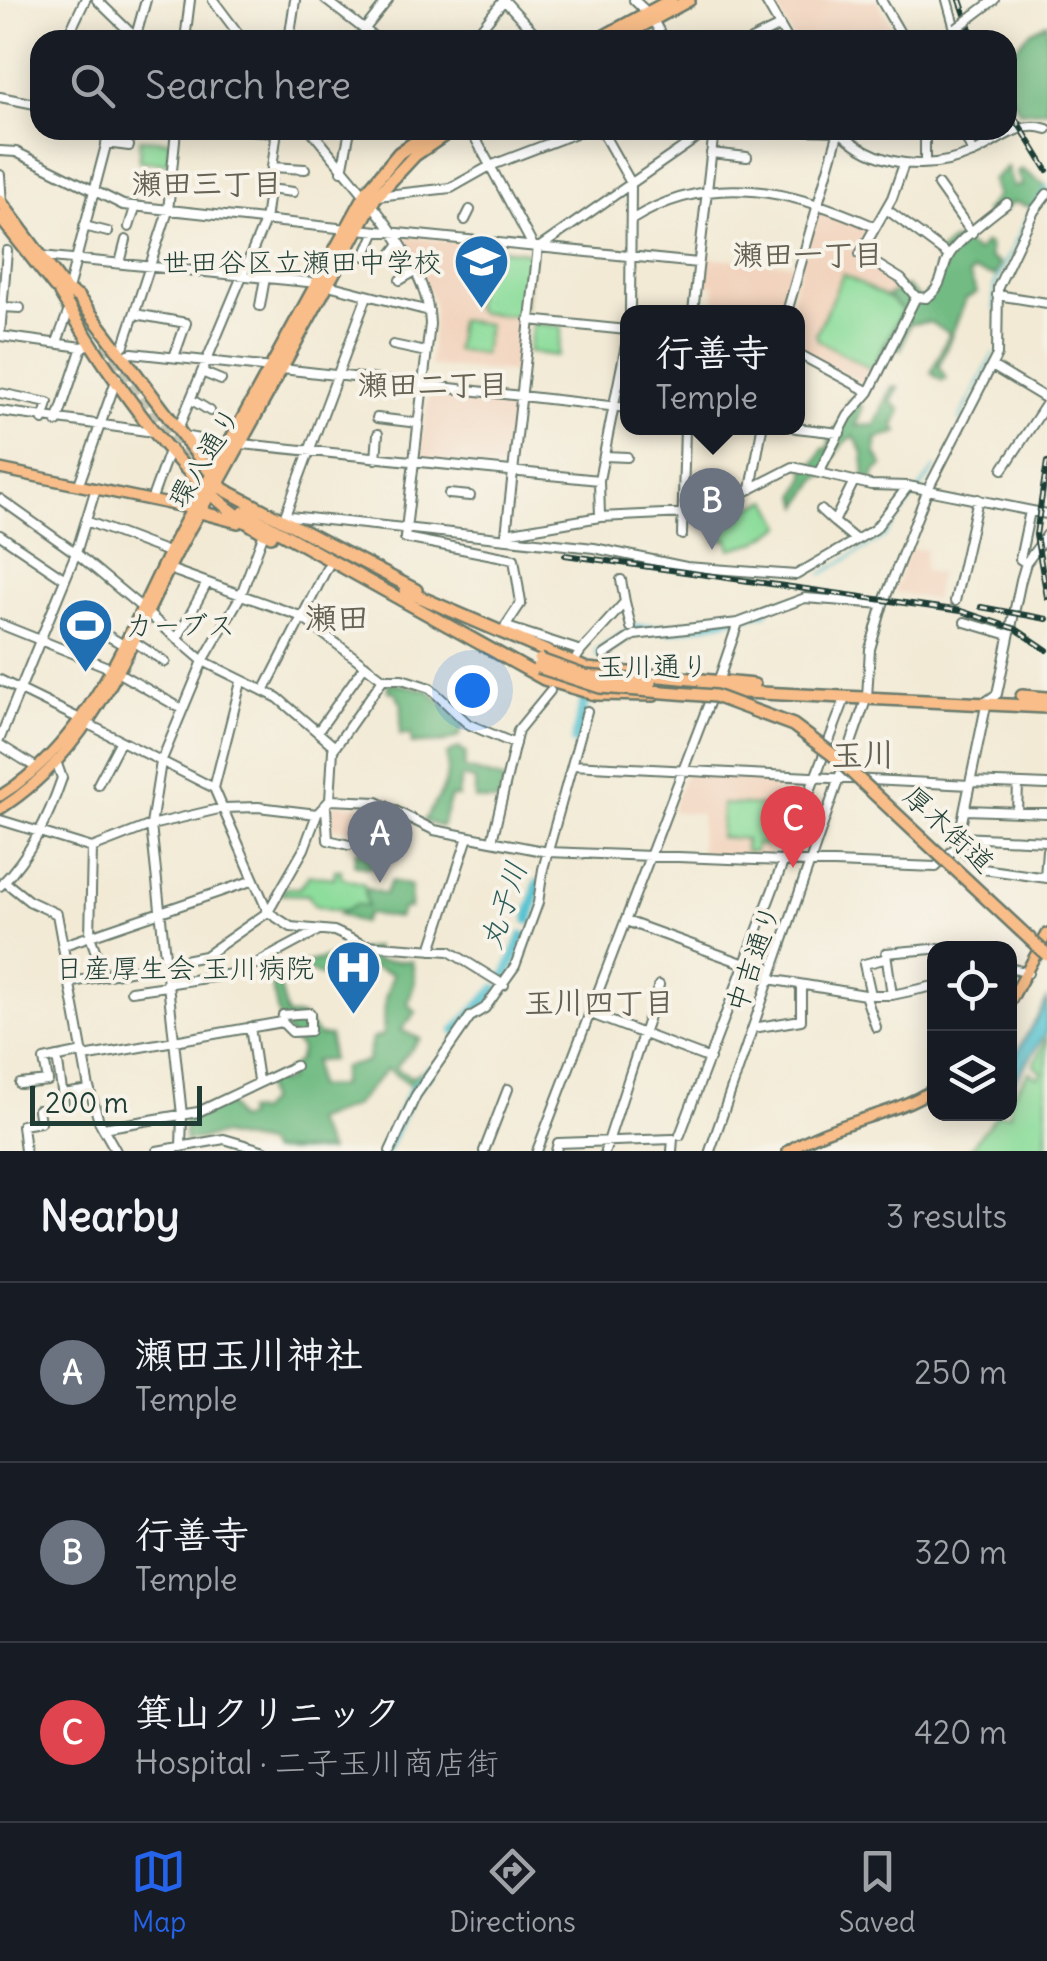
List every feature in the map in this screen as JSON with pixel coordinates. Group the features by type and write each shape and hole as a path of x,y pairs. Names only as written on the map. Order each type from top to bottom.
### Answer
{"highway":[{"path":"630,30 671,0"},
{"path":"619,30 690,0"},
{"name":"環八通り","path":"207,493 352,229 399,153 418,140"},
{"name":"環八通り","path":"370,200 415,155 437,140"},
{"path":"1,208 18,241 64,292 70,310 181,433 258,530"},
{"path":"1,208 41,256 103,348"},
{"path":"64,292 78,297 117,378 207,493 244,510 283,521 421,603"},
{"name":"環八通り","path":"215,480 222,460 236,445"},
{"path":"179,460 189,460 192,450"},
{"path":"203,464 222,460"},
{"path":"196,510 258,530 328,566 421,603"},
{"name":"玉川通り","path":"244,510 480,633 544,678 580,690 626,697 712,686 1047,698"},
{"name":"玉川通り","path":"480,633 504,630 587,669 712,686 846,696 865,693"},
{"name":"厚木街道","path":"480,633 539,664 600,686 715,696 793,725 833,755 1047,955"},
{"name":"厚木街道","path":"539,664 585,676 715,689 759,702 797,720 838,751 1047,945"},
{"name":"玉川通り","path":"992,698 1047,708"}],"main road":[{"path":"2,469 196,510"},
{"name":"環八通り","path":"0,809 57,764 133,641 168,552 207,493"},
{"name":"環八通り","path":"114,670 122,644 169,570 196,510"},
{"name":"環八通り","path":"0,796 37,768 84,721"},
{"path":"1017,991 1047,934"},
{"path":"788,1151 813,1136 910,1103 927,1092"}],"street":[{"path":"71,30 85,0"},
{"path":"97,0 126,30"},
{"path":"138,30 146,0"},
{"path":"186,30 190,0"},
{"path":"213,0 236,30"},
{"path":"290,30 295,0"},
{"path":"326,0 358,30"},
{"path":"367,30 388,0"},
{"path":"480,30 504,0 532,30"},
{"path":"634,0 658,30"},
{"path":"765,0 782,30"},
{"path":"881,0 898,30"},
{"path":"948,0 956,28"},
{"path":"954,30 994,0"},
{"path":"772,30 780,26"},
{"path":"0,97 30,103"},
{"path":"1017,130 1047,129"},
{"path":"64,292 107,140"},
{"path":"57,422 103,348 135,314 168,211 175,140"},
{"path":"276,140 265,220 240,275 181,433 236,445 599,480"},
{"path":"319,140 370,200 417,270 429,311 405,534"},
{"path":"342,171 348,140"},
{"path":"476,140 537,247 505,536"},
{"path":"370,200 451,188 490,166 558,140"},
{"path":"607,140 631,183 634,256 630,305"},
{"path":"537,247 696,140"},
{"path":"693,305 711,140"},
{"path":"789,305 836,140"},
{"path":"851,140 868,153 904,164 973,153 998,140"},
{"path":"925,140 925,163"},
{"path":"967,140 973,153"},
{"path":"106,143 129,146"},
{"path":"0,150 16,152 92,192 136,208 698,262"},
{"path":"711,153 746,157"},
{"path":"904,164 886,208 861,248 862,257 901,279 916,297"},
{"path":"272,167 304,169"},
{"path":"0,175 1,208"},
{"path":"938,186 972,232"},
{"path":"633,219 665,199 707,188 816,201 873,226"},
{"path":"270,189 292,192"},
{"path":"1047,194 1004,269 998,295 1047,303"},
{"path":"916,297 930,297 939,287 948,255 1007,204"},
{"path":"129,226 136,208"},
{"path":"886,208 948,255"},
{"path":"465,220 470,210"},
{"path":"84,226 108,232"},
{"path":"365,256 376,231"},
{"path":"120,263 126,240"},
{"path":"18,241 4,251 0,335 620,407"},
{"path":"389,258 399,245"},
{"path":"41,256 323,284 429,311"},
{"path":"400,280 417,270"},
{"path":"260,306 264,278"},
{"name":"中吉通り","path":"710,1151 838,780 865,693 882,604 928,489 992,366 1000,339 998,295"},
{"path":"283,521 367,296"},
{"path":"819,472 869,392 916,297"},
{"path":"3,307 20,308"},
{"path":"56,342 70,310"},
{"path":"135,314 186,323 174,357"},
{"path":"530,320 620,329"},
{"path":"393,345 426,352"},
{"path":"805,357 869,392"},
{"path":"992,366 1047,401 1003,468"},
{"path":"204,373 221,380"},
{"path":"79,484 117,378"},
{"path":"600,517 599,480 620,378"},
{"path":"0,393 48,403 43,420"},
{"path":"192,400 210,411"},
{"path":"0,411 57,422 158,432"},
{"path":"376,418 418,423"},
{"path":"805,429 840,433"},
{"path":"376,459 378,434"},
{"path":"682,534 685,435"},
{"path":"751,489 761,435"},
{"path":"152,498 170,448"},
{"path":"605,456 627,457"},
{"path":"505,536 600,517 682,514 720,507 794,466 854,481 928,489 1047,514"},
{"path":"2,469 98,488 66,579 0,741 37,768"},
{"path":"834,522 854,481"},
{"path":"405,534 505,536 604,549 686,567 785,576 806,571 889,516 908,486"},
{"path":"450,494 470,496"},
{"path":"0,499 76,553 203,661 264,691 320,730 335,747"},
{"path":"955,601 978,499"},
{"path":"0,518 9,508"},
{"path":"821,510 856,540"},
{"path":"1026,563 1020,558 1030,512"},
{"path":"283,521 290,516 405,534 514,559 521,603 504,630 579,654 625,602"},
{"path":"86,521 168,552"},
{"path":"181,1147 182,1115 151,825 161,762 203,661 240,597 258,530"},
{"path":"0,535 66,579"},
{"path":"73,982 103,972 205,956 268,912 304,849 317,814 328,804 377,802 434,830 545,851 936,867 958,841 1026,563 1047,535"},
{"path":"468,548 469,536"},
{"path":"264,691 328,566"},
{"path":"169,570 300,616 382,679 402,679 430,688 468,724 514,744"},
{"path":"621,580 631,626"},
{"path":"177,640 206,584"},
{"path":"604,655 634,634 670,634 738,623 805,598 882,604"},
{"path":"965,622 1008,635"},
{"path":"538,1151 738,623"},
{"path":"0,624 114,670 182,709"},
{"path":"88,660 101,632 122,644"},
{"path":"133,641 165,662"},
{"path":"320,730 365,666"},
{"path":"349,845 328,840 335,747 382,679"},
{"path":"0,680 214,788"},
{"path":"241,682 214,788 268,912 291,927 319,930 364,945 449,951 499,983"},
{"path":"492,842 519,726 550,690"},
{"path":"680,1135 846,696"},
{"path":"391,1151 416,1096 470,1017 499,983 532,921 545,851 587,710"},
{"path":"98,784 120,742"},
{"path":"57,764 62,778 41,830 29,853 2,884 28,901 53,909 73,982 90,1090 116,1151"},
{"path":"572,765 838,780 1047,785"},
{"path":"1017,812 1018,784"},
{"path":"0,820 92,848 151,825 223,808 258,807 317,814"},
{"path":"966,810 1047,814"},
{"path":"431,950 468,837"},
{"path":"958,841 1047,841"},
{"path":"958,841 983,869 1046,878 1047,850"},
{"path":"92,848 90,936 103,972"},
{"path":"64,945 254,880"},
{"path":"626,921 745,964"},
{"path":"131,991 239,972 319,930"},
{"path":"892,995 884,959 888,952 927,949"},
{"path":"876,1027 864,964 884,959"},
{"path":"1017,970 1028,973"},
{"path":"770,980 868,995 892,995 927,988"},
{"path":"605,1147 659,985"},
{"path":"753,1028 801,1020 801,986"},
{"path":"591,1014 710,1059"},
{"path":"20,1084 48,1081 44,1060 282,1022"},
{"path":"250,1028 258,1080"},
{"path":"57,1058 64,1099 90,1090"},
{"path":"103,1128 198,1112 258,1080 295,1066"},
{"path":"484,1151 508,1088"},
{"path":"25,1151 22,1125 40,1122 38,1110"},
{"path":"158,1151 224,1139 265,1151"},
{"path":"556,1151 558,1143 605,1147 673,1139 672,1151"}],"shaded area":[{"path":"773,0 877,0 894,30 789,30"},
{"path":"818,208 868,227 857,250 858,259 914,295 866,385 805,354 805,305 791,305 796,283 790,282 785,305 715,305 714,285 700,284 704,257 794,264 791,278 797,280"},
{"name":"世田谷区立瀬田中学校","path":"404,237 527,249 534,257 520,373 430,366 434,303"},
{"path":"430,388 517,400 509,469 418,459"},
{"path":"909,548 926,550 924,570 939,574 934,600 894,592"},
{"path":"685,773 776,778 770,856 700,856 701,814 672,811"},
{"path":"334,804 361,806 356,831 331,827"}],"green space":[{"path":"1047,23 1047,110 1020,112 1017,46 1030,32"},
{"path":"140,140 170,141 169,163 139,161"},
{"path":"1007,167 1013,187 1022,186 1017,172 1021,169 1045,185 1047,192 1034,208 1013,202 999,215 987,216 985,211 997,196 992,180"},
{"path":"952,241 961,241 977,252 985,243 989,245 990,258 1000,264 995,276 973,271 969,275 977,293 966,299 939,366 946,379 942,381 931,373 949,333 929,322 909,324 901,349 889,350 871,374 903,311 887,296 906,286 921,300 938,278 940,251"},
{"path":"480,247 526,252 529,257 523,317 479,313 474,307"},
{"path":"843,274 904,307 871,369 818,340 816,334"},
{"path":"459,320 488,324 483,354 455,350"},
{"path":"533,323 562,327 558,356 528,352"},
{"path":"892,387 898,388 891,402 901,410 894,426 898,432 876,439 876,453 883,466 875,471 872,483 859,481 865,477 863,453 854,436 838,451 831,472 818,478 800,506 797,495 806,476 804,464 815,463 823,449 828,448 831,434 852,410 848,401 858,401 862,408 856,426 875,425"},
{"path":"769,500 783,526 755,543 730,549 728,539 719,540 717,522 741,517 740,511"},
{"path":"388,682 428,690 464,724 459,736 440,743 412,744 411,734 400,734 402,705 395,692 388,691"},
{"path":"459,748 466,754 464,768 505,780 499,802 475,799 475,780 461,777 458,797 451,797 441,827 424,821 445,784 447,754"},
{"path":"722,804 770,806 765,845 756,844 755,852 745,851 745,839 720,837"},
{"path":"387,808 400,818 387,863 367,868 354,864 356,851 376,848"},
{"path":"335,870 341,870 341,877 364,884 368,910 334,910 314,905 308,895 282,894 285,888 300,888 309,875 334,878"},
{"path":"391,881 411,886 410,908 403,908 398,918 368,914 362,923 339,914 356,904 367,907 365,888 385,894"},
{"path":"375,947 376,961 412,961 415,981 408,1004 416,1012 401,1030 420,1039 395,1068 411,1077 426,1069 412,1086 387,1069 354,1106 313,1121 329,1151 270,1151 265,1144 220,1135 185,1141 184,1117 228,1101 237,1120 246,1118 246,1111 258,1112 268,1101 264,1082 276,1077 279,1083 288,1080 286,1073 299,1059 301,1049 280,1024 272,985 279,981 287,1016 301,1016 319,1036 330,1036 331,1060 314,1061 316,1087 340,1086 343,1067 367,1062 372,1039 383,1035 385,999 393,974 373,967 361,988 361,965 341,962 336,973 320,976 310,971 299,972 298,964"},
{"path":"1047,1037 1047,1151 980,1151 971,1147 991,1121 1017,1121 1017,1088 1029,1072 1038,1077 1042,1072 1034,1065"}],"water":[{"path":"1047,1000 1047,1032 1017,1077 1017,1052"}],"waterway":[{"name":"丸子川","path":"1031,209 1047,186"},
{"name":"丸子川","path":"994,310 994,286 1028,216"},
{"name":"丸子川","path":"959,421 994,353"},
{"name":"丸子川","path":"822,574 885,536 935,468"},
{"path":"600,653 635,629 673,629 764,610"},
{"name":"丸子川","path":"575,741 585,699"},
{"name":"丸子川","path":"529,920 538,884"},
{"name":"丸子川","path":"506,976 523,936"},
{"name":"丸子川","path":"456,1031 496,989"},
{"name":"丸子川","path":"384,1151 411,1093 430,1070"}],"tunnel":[{"path":"100,346 195,472"}],"railway":[{"path":"960,0 970,30"},
{"path":"1017,121 1047,170"},
{"path":"1047,462 1036,535 1047,597"},
{"path":"565,555 961,611 1016,629 1047,650"},
{"path":"981,607 1047,619"}],"place":[{"name":"世田谷区立瀬田中学校","path":"481,311"},
{"name":"行善寺","path":"712,550"},
{"name":"カーブス","path":"86,674"},
{"name":"箕山クリニック","path":"793,868"},
{"name":"瀬田玉川神社","path":"380,883"},
{"name":"日産厚生会 玉川病院","path":"353,1017"}],"district":[{"name":"瀬田三丁目","path":"207,183"},
{"name":"瀬田一丁目","path":"808,254"},
{"name":"瀬田二丁目","path":"433,384"},
{"name":"瀬田","path":"337,617"},
{"name":"玉川","path":"863,754"},
{"name":"玉川四丁目","path":"599,1002"}]}
